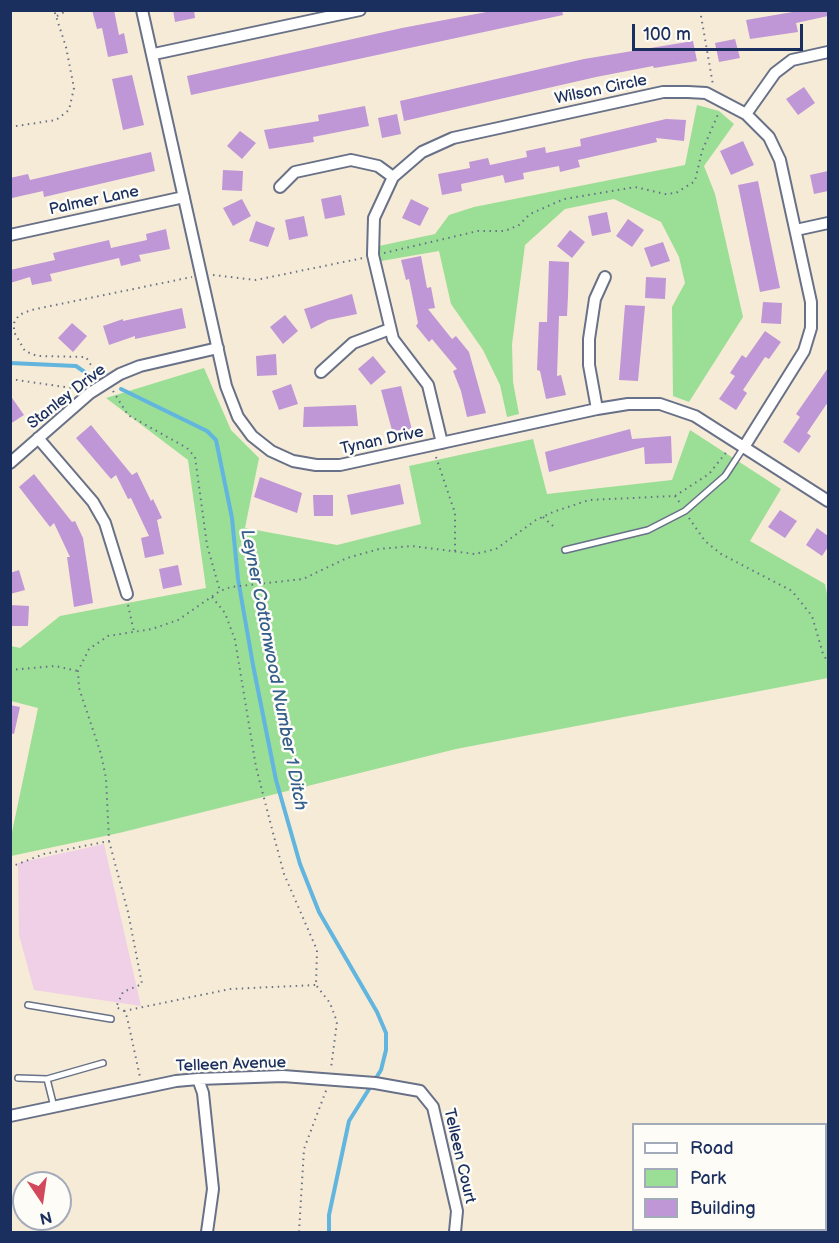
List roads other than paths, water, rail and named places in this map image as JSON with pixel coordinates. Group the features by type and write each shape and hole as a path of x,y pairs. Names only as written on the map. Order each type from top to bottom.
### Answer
{"street":[{"name":"Tynan Drive","path":"142,10 154,54 226,386 238,417 252,436 271,451 293,461 316,465 340,465 597,409 628,404 660,404 695,416 828,501"},
{"path":"154,54 360,10"},
{"path":"746,114 775,73 792,60 828,52"},
{"name":"Wilson Circle","path":"442,443 428,385 402,352 390,329 373,255 371,236 374,218 393,177 422,152 453,138 663,92 706,93 746,114 769,138 780,160 796,230 811,302 811,328 804,351 744,447"},
{"path":"280,187 295,172 351,160 378,166 393,177"},
{"name":"Palmer Lane","path":"10,235 184,197"},
{"path":"796,230 828,223"},
{"path":"597,409 590,365 589,339 595,299 605,277"},
{"path":"321,372 353,344 390,329"},
{"name":"Stanley Drive","path":"10,463 90,393 120,374 140,366 218,348"},
{"path":"38,438 93,502 105,523 127,594"},
{"name":"Telleen Avenue","path":"10,1116 176,1081 198,1079 284,1076 375,1083 420,1091"},
{"path":"198,1079 203,1093 213,1189 207,1233"},
{"name":"Telleen Court","path":"420,1091 433,1107 436,1119 457,1211 455,1233"}],"lane":[{"path":"565,550 648,530 685,511 725,476 744,447"},
{"path":"28,1005 111,1020"},
{"path":"18,1078 47,1079 103,1063"},
{"path":"47,1079 54,1107"}],"waterway":[{"name":"Leyner Cottonwood Number 1 Ditch","path":"10,363 76,366 89,375"},
{"name":"Leyner Cottonwood Number 1 Ditch","path":"121,389 207,431 216,440 232,518 238,579 253,665 276,780 300,864 319,912 377,1012 386,1033 386,1050 381,1070 349,1121 329,1215 329,1232"}]}
